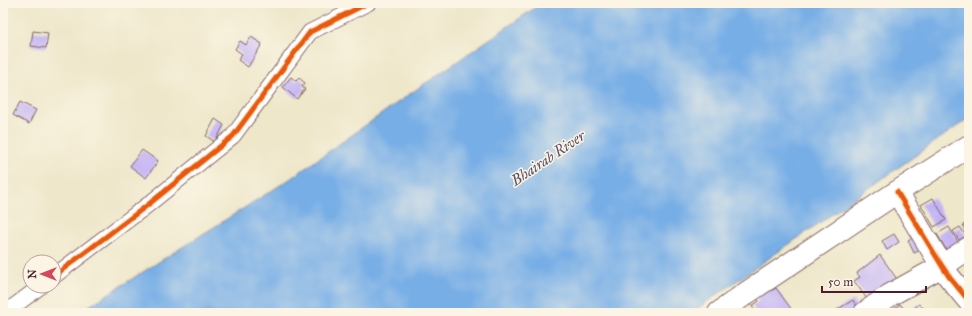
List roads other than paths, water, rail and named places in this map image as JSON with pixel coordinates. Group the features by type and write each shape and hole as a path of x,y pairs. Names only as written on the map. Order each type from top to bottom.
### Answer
{"main road":[{"path":"719,313 897,192 969,146"},
{"path":"897,192 942,266 969,301"},
{"path":"865,313 890,294 942,266 969,248"}],"street":[{"path":"62,270 149,204 232,136 310,32 368,3"},
{"path":"5,313 30,294"}],"water":[{"name":"Bhairab River","path":"542,3 969,3 969,118 691,313 78,313 290,179"}]}
